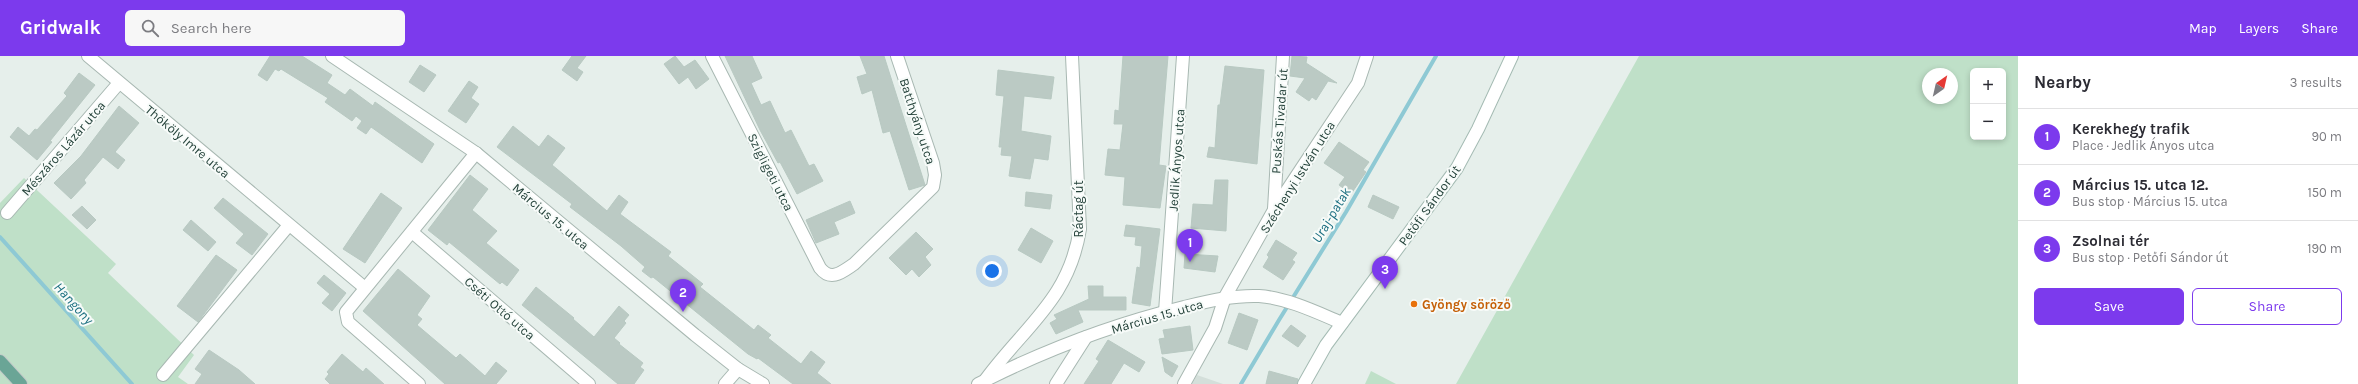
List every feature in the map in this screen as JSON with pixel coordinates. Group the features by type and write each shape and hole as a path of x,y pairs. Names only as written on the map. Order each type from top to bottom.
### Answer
{"main road":[{"path":"0,361 21,384"}],"street":[{"name":"Thököly Imre utca","path":"88,56 366,288"},
{"name":"Március 15. utca","path":"332,56 476,153 738,369 763,384"},
{"name":"Szigligeti utca","path":"712,56 824,274 831,276 839,274 854,264 933,187"},
{"name":"Batthyány utca","path":"897,56 933,163 935,175 933,187"},
{"name":"Ráctag út","path":"982,382 1002,357 1053,300 1072,265 1077,249 1080,228 1072,56"},
{"name":"Jedlik Ányos utca","path":"1165,312 1183,56"},
{"name":"Puskás Tivadar út","path":"1274,210 1284,56"},
{"name":"Széchenyi István utca","path":"1184,384 1215,328 1225,298 1274,210 1358,83 1367,56"},
{"name":"Petőfi Sándor út","path":"1304,384 1326,345 1457,168 1478,129 1512,56"},
{"name":"Mészáros Lázár utca","path":"7,213 119,83"},
{"path":"419,384 348,322 346,312 476,153"},
{"path":"163,376 289,225"},
{"name":"Cséti Ottó utca","path":"412,232 589,384"},
{"name":"Március 15. utca","path":"982,382 1086,337 1165,312 1225,298 1259,296 1280,300 1342,323"},
{"path":"1056,384 1086,337"},
{"path":"725,384 738,369"}],"shaded area":[{"path":"1197,375 1223,384 1192,384"}],"green space":[{"path":"1639,56 2018,56 2018,384 1456,384"},
{"path":"24,178 116,264 108,273 194,355 178,377 188,384 0,384 0,203"},
{"path":"1371,371 1396,384 1365,384"}],"building":[{"path":"270,56 302,56 332,75 327,83 345,95 350,89 373,106 375,102 434,144 422,163 371,127 366,134 357,128 362,121 356,116 352,121 325,102 328,98 281,69 279,71 275,69 267,81 258,75"},
{"path":"572,56 586,56 577,68 583,72 577,81 562,70"},
{"path":"675,56 684,67 695,60 709,79 696,89 688,77 679,84 664,64"},
{"path":"725,56 752,56 762,78 751,83 761,105 770,101 785,133 791,130 809,166 814,164 823,181 797,194 780,162 778,163 760,130"},
{"path":"860,56 884,56 925,185 909,190 890,131 883,133 872,90 862,94 857,77 867,74"},
{"path":"1123,56 1168,56 1159,165 1166,166 1160,208 1123,205 1125,177 1105,175 1108,149 1120,150 1123,124 1114,124 1115,110 1119,111"},
{"path":"1292,56 1307,57 1306,63 1337,83 1328,81 1316,100 1312,97 1309,101 1296,92 1305,78 1290,76"},
{"path":"420,65 436,75 424,92 409,82"},
{"path":"1225,66 1264,70 1257,164 1207,157 1209,147 1215,148 1218,105 1220,105"},
{"path":"998,70 1054,77 1051,99 1024,96 1021,131 1051,136 1048,160 1034,158 1030,179 1009,176 1012,156 1001,155 1002,147 999,147 1004,96 996,95"},
{"path":"79,73 95,85 50,141 52,142 37,160 10,137 18,127 29,136 35,129 37,130 67,96 64,93"},
{"path":"469,81 478,87 471,98 479,104 466,123 448,111"},
{"path":"119,106 139,123 115,152 125,160 118,169 103,157 84,180 86,183 71,199 54,183 81,156"},
{"path":"513,126 539,147 548,135 565,148 552,165 607,211 619,195 628,202 620,214 671,252 668,256 703,284 700,287 754,330 758,325 771,335 768,338 801,364 811,351 825,362 817,373 831,384 793,384 758,358 757,359 748,354 653,277 651,278 642,271 645,267 621,246 570,207 572,204 497,147"},
{"path":"1339,142 1369,162 1363,170 1366,172 1351,194 1339,185 1345,177 1324,163"},
{"path":"470,175 488,189 472,210 497,231 486,243 519,270 507,286 502,282 500,284 449,242 447,245 428,230"},
{"path":"1215,180 1228,180 1226,231 1191,228 1193,204 1213,205"},
{"path":"1026,192 1052,195 1050,209 1025,206"},
{"path":"381,193 402,208 365,263 343,249"},
{"path":"1373,195 1399,207 1393,219 1368,207"},
{"path":"223,198 268,234 252,255 236,243 244,234 214,208"},
{"path":"850,201 855,213 834,222 839,234 816,243 806,220"},
{"path":"82,206 96,220 87,229 72,215"},
{"path":"191,220 216,242 208,251 183,230"},
{"path":"1126,225 1160,229 1150,306 1132,303 1137,267 1140,268 1142,246 1135,245 1136,237 1124,236"},
{"path":"1031,228 1053,241 1041,263 1018,250"},
{"path":"916,232 933,249 925,257 931,265 919,277 912,269 906,275 889,258"},
{"path":"1276,240 1297,253 1292,260 1295,262 1283,280 1263,267 1269,257 1267,255"},
{"path":"1185,254 1218,256 1215,272 1184,268"},
{"path":"216,255 237,270 198,322 177,306"},
{"path":"398,269 430,296 417,315 422,319 417,325 456,358 460,354 485,376 496,362 507,371 496,384 445,384 363,311"},
{"path":"324,275 346,293 332,311 322,303 330,294 317,283"},
{"path":"1088,286 1103,286 1103,297 1126,297 1126,310 1078,310 1083,322 1056,334 1050,323 1057,319 1054,315 1089,299"},
{"path":"536,287 574,318 573,319 594,337 619,306 629,315 624,321 626,323 614,338 620,343 619,344 643,363 640,367 644,370 634,384 618,384 522,305"},
{"path":"1239,313 1258,320 1247,350 1228,343"},
{"path":"1291,325 1306,336 1298,347 1282,336"},
{"path":"1190,326 1193,350 1162,354 1159,339 1165,338 1163,330"},
{"path":"1108,340 1145,362 1139,372 1124,363 1111,384 1084,384 1099,361 1096,359"},
{"path":"209,350 239,370 255,384 195,384 202,374 195,369"},
{"path":"342,354 363,372 366,368 384,384 330,384 325,379 329,374 327,372"},
{"path":"1162,357 1178,366 1172,377 1165,372"},
{"path":"1269,371 1298,379 1297,384 1266,384"}],"waterway":[{"name":"Uraj-patak","path":"1241,384 1346,212 1436,56"},
{"name":"Hangony","path":"0,237 132,384"}],"place":[{"name":"Kerekhegy trafik","path":"1190,262"},
{"name":"Zsolnai tér","path":"1385,289"},
{"name":"Gyöngy söröző","path":"1414,304"},
{"name":"Március 15. utca 12.","path":"683,312"}]}
